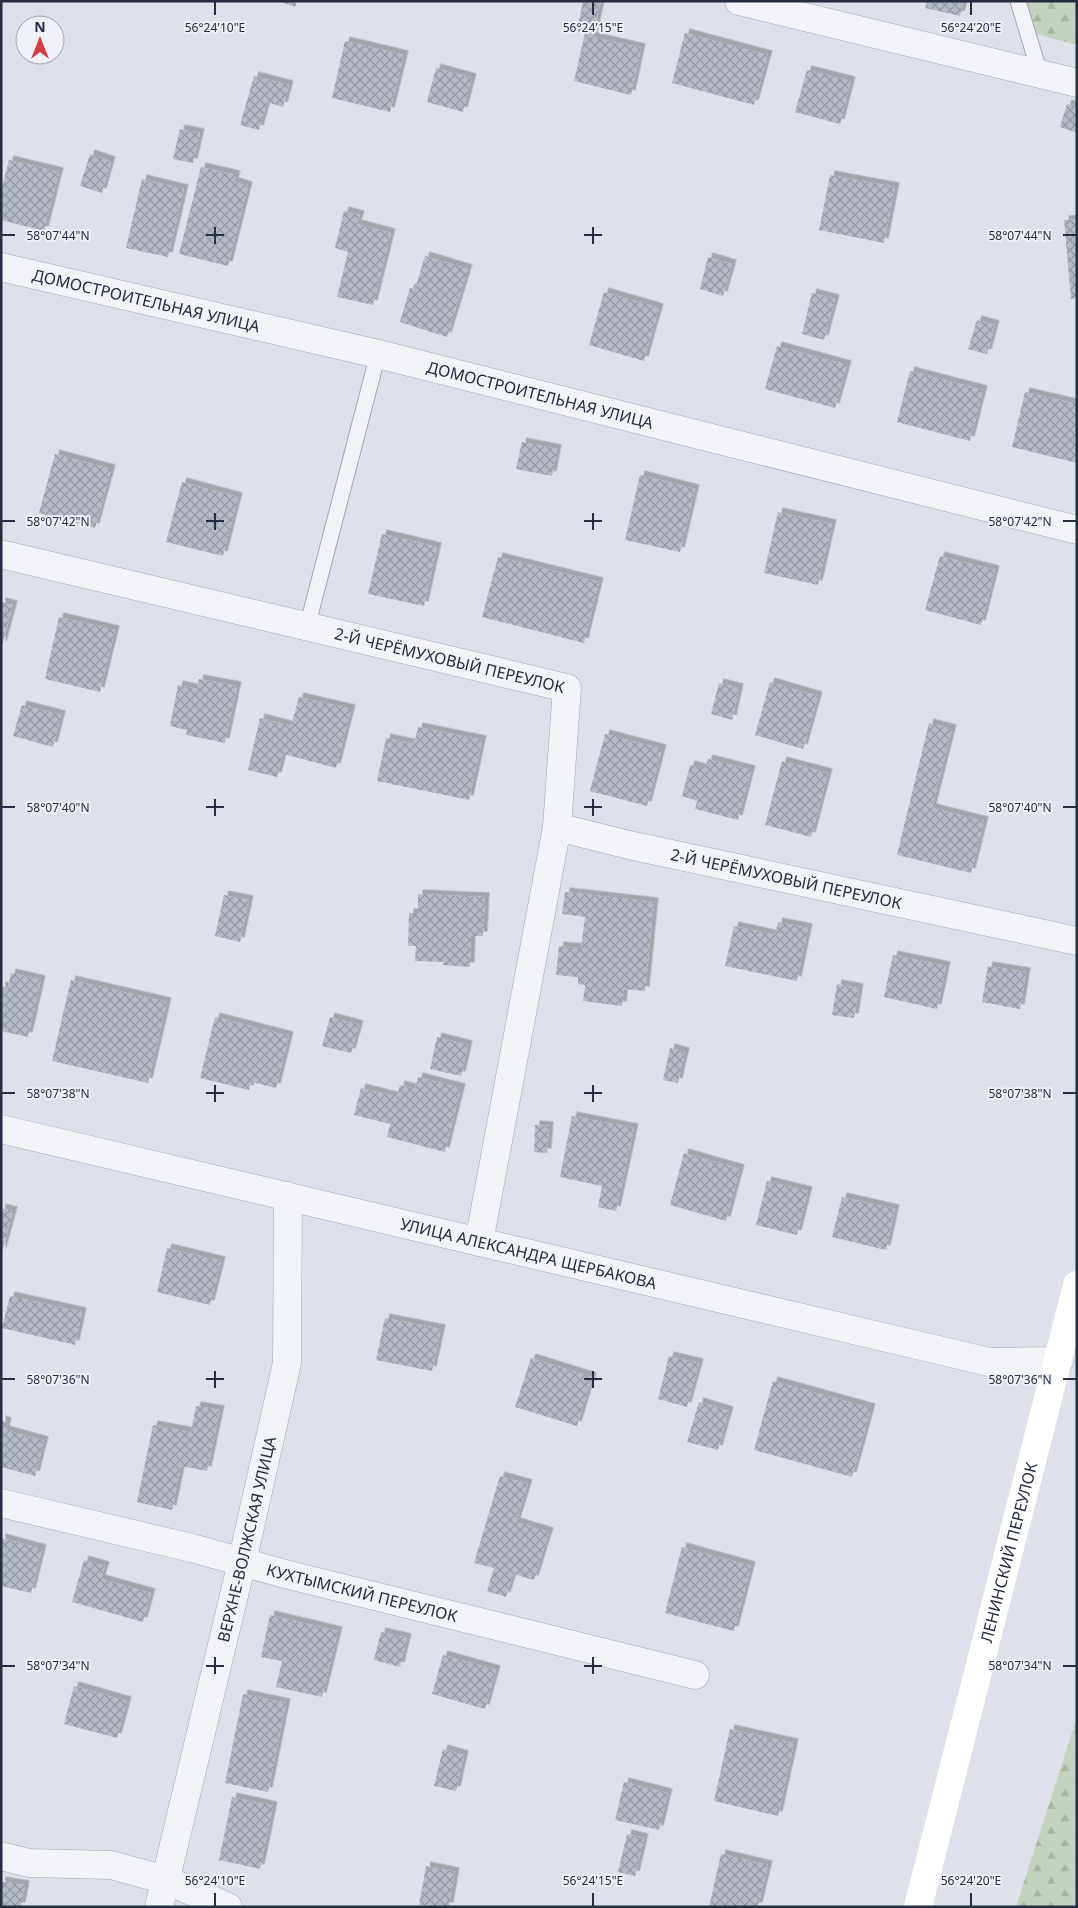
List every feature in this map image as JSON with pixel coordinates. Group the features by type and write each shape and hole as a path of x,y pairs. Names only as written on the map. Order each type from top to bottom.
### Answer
{"main road":[{"name":"ЛЕНИНСКИЙ ПЕРЕУЛОК","path":"918,1907 1068,1360 1077,1285"}],"street":[{"path":"739,1 1077,83"},
{"name":"ДОМОСТРОИТЕЛЬНАЯ УЛИЦА","path":"1,267 378,354 1077,530"},
{"name":"2-Й ЧЕРЁМУХОВЫЙ ПЕРЕУЛОК","path":"1,554 567,688 557,827 629,845 1077,941"},
{"path":"478,1242 557,827"},
{"name":"УЛИЦА АЛЕКСАНДРА ЩЕРБАКОВА","path":"1,1129 989,1362 1068,1360"},
{"name":"ВЕРХНЕ-ВОЛЖСКАЯ УЛИЦА","path":"159,1907 242,1562 287,1363 288,1196"},
{"name":"КУХТЫМСКИЙ ПЕРЕУЛОК","path":"1,1503 192,1548 285,1574 695,1675"},
{"path":"1,1856 29,1863 111,1865 166,1880 228,1907"}],"lane":[{"path":"1018,1 1040,74"},
{"path":"307,627 378,354"}],"green space":[{"path":"1015,1 1077,1 1077,45 1037,34"},
{"path":"1077,1717 1077,1907 1016,1907"}],"building":[{"path":"278,1 297,1 295,7"},
{"path":"583,1 601,1 593,37 641,48 631,95 574,81 585,33 577,31"},
{"path":"927,1 964,1 960,16 925,8"},
{"path":"685,33 768,55 754,105 672,83"},
{"path":"345,41 404,55 390,112 332,98"},
{"path":"436,68 472,78 463,112 427,102"},
{"path":"807,70 851,81 840,124 795,112"},
{"path":"254,76 289,85 283,107 267,102 259,130 240,125"},
{"path":"1067,104 1077,107 1077,133 1060,127"},
{"path":"180,129 200,133 193,163 173,159"},
{"path":"90,154 111,161 102,193 80,186"},
{"path":"9,160 59,172 44,231 1,220 1,192"},
{"path":"201,167 236,175 234,182 248,186 228,266 179,254"},
{"path":"830,175 895,187 884,243 819,230"},
{"path":"142,179 184,189 168,257 126,248"},
{"path":"344,211 360,215 357,224 391,233 373,305 337,297 348,252 335,248"},
{"path":"1077,219 1077,298 1071,299 1064,220"},
{"path":"425,256 468,269 447,337 400,322 410,288 415,289"},
{"path":"708,257 732,264 723,296 700,289"},
{"path":"604,292 659,308 644,361 589,345"},
{"path":"812,293 835,299 824,340 802,334"},
{"path":"977,320 995,325 987,354 968,349"},
{"path":"777,346 847,365 835,408 765,389"},
{"path":"910,371 983,390 970,441 897,422"},
{"path":"1025,392 1077,404 1077,463 1012,447"},
{"path":"522,442 557,449 552,476 516,469"},
{"path":"55,454 111,469 95,528 39,513"},
{"path":"640,475 695,489 680,552 625,540"},
{"path":"182,482 238,497 223,556 166,542"},
{"path":"778,512 832,524 818,585 764,573"},
{"path":"382,534 437,547 424,606 368,594"},
{"path":"940,556 995,570 981,625 925,610"},
{"path":"498,557 599,582 584,643 482,617"},
{"path":"1,602 13,605 2,646 1,645"},
{"path":"59,617 115,630 100,692 45,679"},
{"path":"199,679 237,686 225,743 186,735 187,730 170,726 178,685 197,689"},
{"path":"770,682 818,696 803,749 755,735"},
{"path":"719,683 739,688 732,720 711,714"},
{"path":"299,697 351,709 336,768 283,754 277,777 248,770 260,718 291,726"},
{"path":"22,705 61,715 53,747 13,736"},
{"path":"929,723 952,729 932,808 984,821 971,873 897,855"},
{"path":"418,727 482,740 469,800 377,781 386,738 414,744"},
{"path":"605,734 662,749 647,806 590,791"},
{"path":"708,759 751,770 738,820 695,809 697,801 682,796 690,765 705,769"},
{"path":"782,761 828,773 811,837 765,825"},
{"path":"565,892 654,902 645,991 624,989 622,1006 583,1001 585,985 578,984 578,977 556,975 559,946 581,948 585,917 562,914"},
{"path":"418,894 485,897 483,936 471,936 470,967 443,965 444,962 415,961 416,946 408,946 409,913 418,913"},
{"path":"224,895 249,900 240,942 215,936"},
{"path":"778,922 808,928 797,981 725,966 734,926 775,935"},
{"path":"893,955 946,966 937,1009 884,997"},
{"path":"988,966 1026,972 1020,1009 982,1002"},
{"path":"11,973 41,980 28,1037 1,1031 1,986 8,988"},
{"path":"71,980 167,1002 148,1083 52,1061"},
{"path":"837,984 859,988 854,1018 832,1015"},
{"path":"215,1017 289,1036 276,1088 251,1082 249,1090 200,1078"},
{"path":"330,1017 359,1025 351,1053 322,1046"},
{"path":"437,1037 468,1045 461,1076 430,1069"},
{"path":"670,1048 685,1052 678,1083 663,1080"},
{"path":"418,1077 461,1088 445,1152 387,1137 390,1124 354,1115 361,1088 397,1097 400,1085 415,1089"},
{"path":"572,1116 634,1128 616,1211 598,1207 602,1186 560,1177"},
{"path":"535,1125 549,1126 547,1153 534,1152"},
{"path":"684,1153 740,1169 726,1221 670,1205"},
{"path":"767,1181 808,1191 797,1235 756,1225"},
{"path":"842,1197 895,1209 886,1250 832,1237"},
{"path":"1,1208 13,1211 2,1252 1,1252"},
{"path":"167,1248 221,1261 210,1305 157,1292"},
{"path":"10,1296 82,1312 75,1345 2,1328"},
{"path":"385,1318 441,1329 432,1371 376,1360"},
{"path":"669,1356 699,1363 687,1407 658,1399"},
{"path":"531,1358 592,1377 577,1426 515,1407"},
{"path":"773,1381 871,1408 852,1477 754,1450"},
{"path":"699,1402 729,1411 718,1450 687,1442"},
{"path":"196,1406 220,1410 207,1471 181,1466 172,1510 137,1502 153,1425 191,1432"},
{"path":"1,1420 7,1422 5,1430 44,1441 35,1476 1,1467"},
{"path":"500,1476 528,1484 516,1522 549,1532 534,1580 513,1574 506,1597 487,1591 494,1568 474,1563"},
{"path":"1,1538 42,1549 31,1593 1,1586"},
{"path":"682,1547 751,1566 734,1631 665,1613"},
{"path":"84,1560 105,1566 101,1579 151,1593 143,1622 72,1602"},
{"path":"270,1615 338,1631 322,1697 276,1687 282,1661 261,1657"},
{"path":"381,1632 407,1638 400,1667 374,1660"},
{"path":"443,1655 496,1670 485,1709 432,1694"},
{"path":"74,1686 127,1701 117,1738 64,1724"},
{"path":"243,1694 286,1703 268,1792 225,1783"},
{"path":"730,1729 794,1743 778,1816 714,1801"},
{"path":"443,1749 464,1755 456,1791 434,1786"},
{"path":"624,1782 668,1793 659,1830 615,1820"},
{"path":"232,1797 273,1806 260,1869 219,1860"},
{"path":"627,1834 644,1838 635,1876 618,1872"},
{"path":"721,1854 768,1865 758,1907 709,1907"},
{"path":"426,1866 455,1872 449,1907 419,1905"},
{"path":"1,1881 25,1885 21,1907 1,1907"}]}
